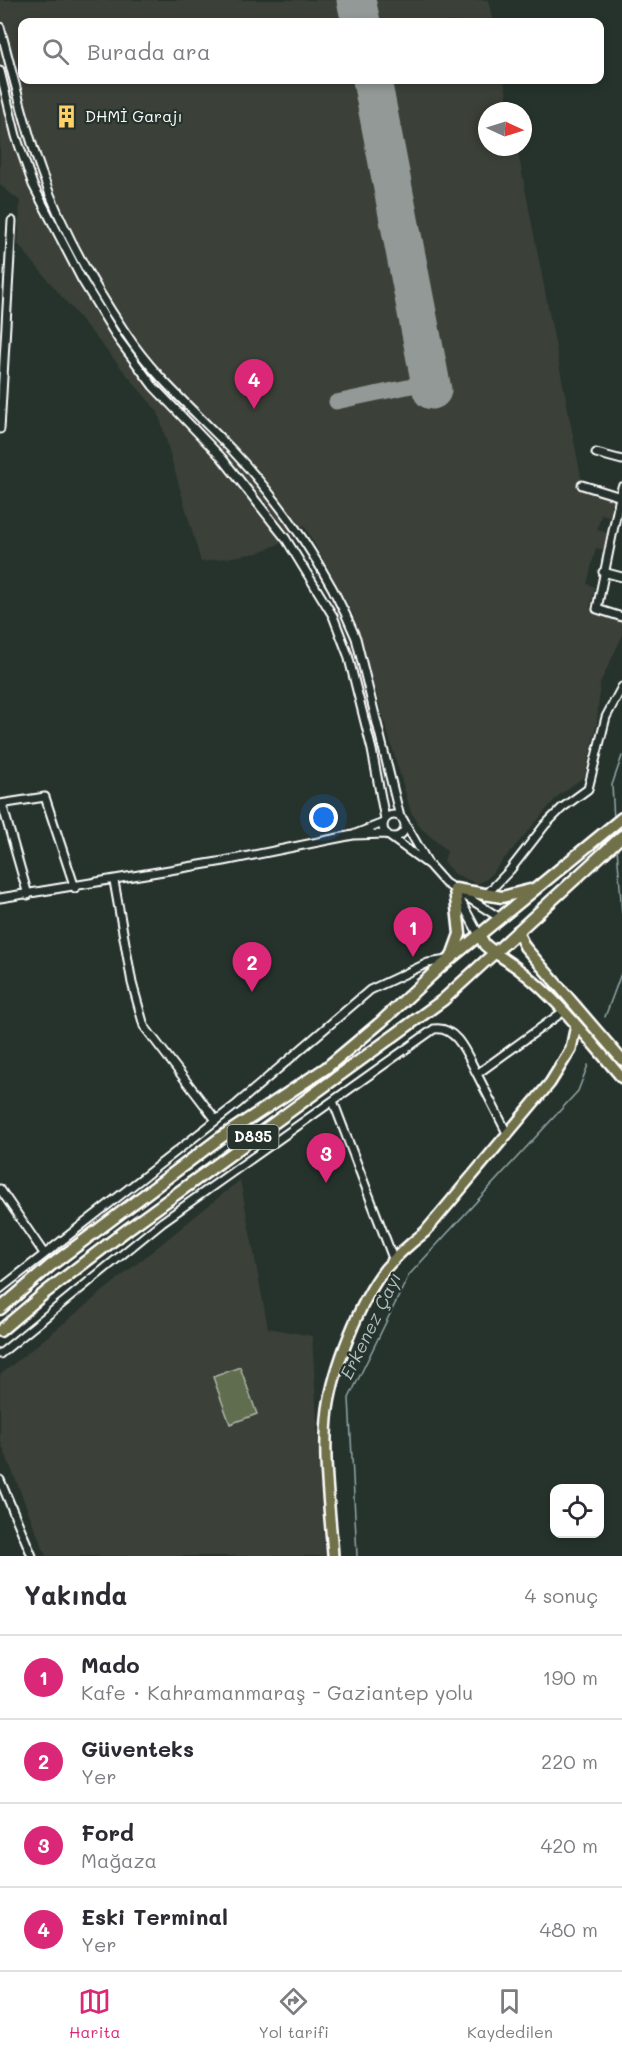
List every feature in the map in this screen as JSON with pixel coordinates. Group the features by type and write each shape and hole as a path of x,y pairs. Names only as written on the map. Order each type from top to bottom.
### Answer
{"highway":[{"name":"D835","path":"0,1309 50,1266 220,1138 326,1068 479,934 622,818"},
{"name":"D835","path":"0,1331 46,1292 128,1229 443,1000 622,837"},
{"path":"451,959 460,934 455,889 485,896 502,897 536,888"},
{"path":"500,918 517,932"},
{"path":"479,934 485,945 495,953"}],"main road":[{"path":"517,932 525,947 622,1060"},
{"path":"495,953 537,981 622,1077"},
{"path":"333,1556 326,1446 328,1409 349,1339 367,1300 385,1270 402,1250 425,1232 550,1083 571,1049 576,1025"}],"street":[{"path":"0,27 42,174 78,253 125,333 160,378 226,445 297,531 346,614 356,638 404,829 400,835 352,835 75,888 0,898"},
{"path":"0,70 16,136 33,185 82,280 118,339 153,386 217,453 294,550 333,616 348,655 388,835 429,865 455,889 500,918"},
{"path":"0,429 4,289 12,221"},
{"path":"0,252 10,249"},
{"path":"217,453 226,445"},
{"path":"596,453 622,460"},
{"path":"582,485 621,496"},
{"path":"622,487 597,609 622,617"},
{"path":"612,536 622,538"},
{"path":"603,572 622,577"},
{"path":"485,896 510,870 545,825 588,789 606,717 622,687"},
{"path":"28,896 1,804 45,797 75,888"},
{"path":"352,835 384,821 390,815 402,819 429,865"},
{"path":"114,881 132,983 144,1026 216,1120"},
{"path":"455,889 479,934"},
{"path":"0,1289 44,1252 216,1120 370,990 428,963 451,959"},
{"path":"477,1074 564,1011"},
{"path":"0,1354 162,1222 438,1028 452,1033 477,1074 507,1135"},
{"path":"333,1101 394,1261"},
{"path":"0,1189 44,1252"},
{"path":"0,1480 32,1556"}],"shaded area":[{"path":"0,0 488,0 492,18 18,18 18,84 505,84 508,102 478,102 478,156 519,156 582,482 576,486 616,498 613,517 601,514 597,530 609,533 605,550 596,548 587,584 595,587 590,608 622,619 622,637 600,683 597,722 585,776 558,796 487,879 477,884 453,873 444,862 447,851 421,828 411,812 353,614 304,525 279,544 257,553 201,562 158,412 18,244 20,201 0,185"},
{"path":"240,1180 268,1328 312,1336 325,1556 46,1556 0,1440 0,1375"}],"green space":[{"path":"240,1367 257,1414 230,1424 213,1377"}],"waterway":[{"name":"Erkenez Çayı","path":"614,820 612,785 622,756"},
{"name":"Erkenez Çayı","path":"617,848 622,913"},
{"name":"Erkenez Çayı","path":"605,1017 622,971"},
{"name":"Erkenez Çayı","path":"357,1556 349,1398 409,1275 578,1091 588,1065"}],"taxiway":[{"path":"336,402 412,386 428,370"}],"runway":[{"path":"356,0 360,18"},
{"path":"373,84 432,390"}],"place":[{"name":"DHMİ Garajı","path":"67,116"},
{"name":"Eski Terminal","path":"254,409"},
{"name":"Mado","path":"413,957"},
{"name":"Güventeks","path":"252,992"},
{"name":"Ford","path":"326,1183"}]}
